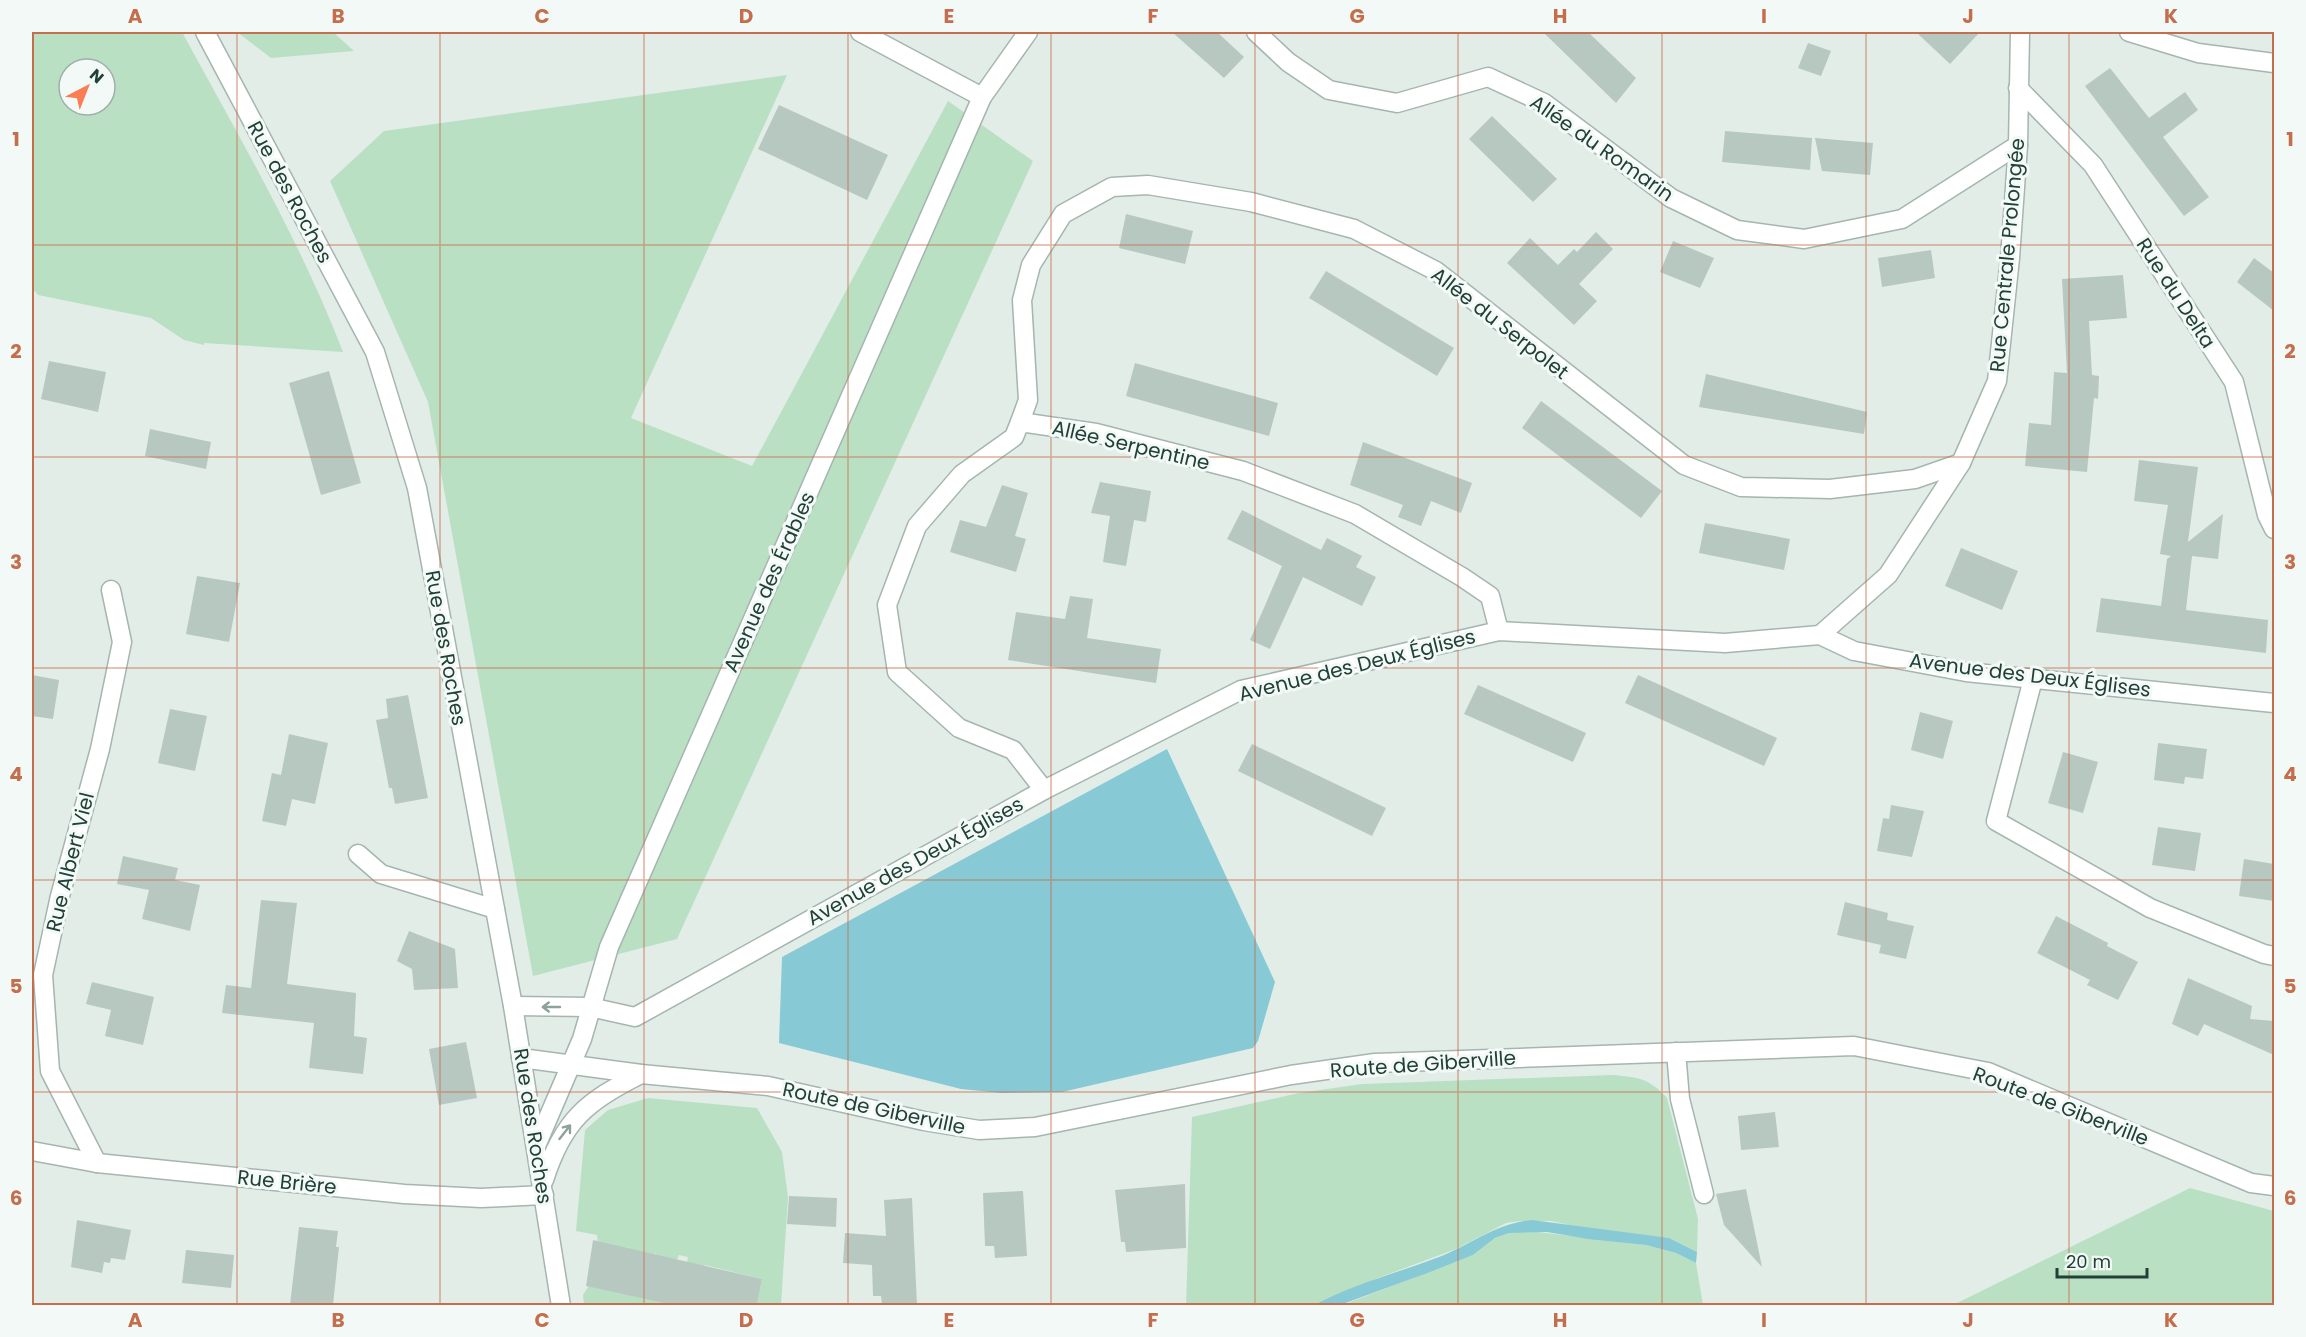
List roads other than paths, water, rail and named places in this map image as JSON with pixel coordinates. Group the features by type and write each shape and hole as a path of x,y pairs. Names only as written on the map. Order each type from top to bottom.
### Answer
{"street":[{"name":"Rue des Roches","path":"205,32 375,352 417,489 513,1006 561,1305"},
{"path":"860,32 982,97"},
{"name":"Avenue des Érables","path":"536,1146 582,1039 609,946 982,97 1029,32"},
{"name":"Allée du Romarin","path":"1256,32 1288,62 1329,90 1397,104 1488,77 1544,103 1671,198 1737,230 1804,239 1902,219 2018,145"},
{"name":"Rue Centrale Prolongée","path":"1820,635 1888,575 1961,463 1997,381 2010,258 2018,145 2020,32"},
{"path":"2129,32 2198,53 2274,63"},
{"name":"Rue du Delta","path":"2018,88 2093,165 2234,382 2267,515 2274,529"},
{"name":"Allée du Serpolet","path":"1020,422 1028,400 1022,300 1031,265 1064,214 1112,187 1148,185 1251,202 1354,229 1426,266 1684,465 1741,487 1830,489 1915,479 1961,463"},
{"path":"1020,422 1014,437 962,474 917,526 887,605 897,672 958,728 1013,750 1044,790"},
{"name":"Allée Serpentine","path":"1020,422 1096,433 1243,471 1355,514 1490,596 1499,631"},
{"name":"Rue Albert Viel","path":"97,1163 50,1071 43,975 60,896 100,749 122,642 111,590"},
{"name":"Avenue des Deux Églises","path":"513,1006 590,1007 634,1017 1044,790 1241,690 1499,631 1725,643 1820,635 1854,651 1966,672 2274,702"},
{"path":"2034,679 1996,821 2150,908 2274,956"},
{"path":"358,854 381,874 495,909"},
{"name":"Route de Giberville","path":"521,1058 641,1074 768,1086 924,1121 979,1130 1035,1127 1291,1076 1375,1063 1854,1046 1988,1072 2251,1183 2274,1186"},
{"path":"1676,1052 1680,1099 1704,1194"},
{"path":"543,1190 554,1148 564,1131 590,1104 609,1090 641,1074"},
{"name":"Rue Brière","path":"32,1151 97,1163 404,1194 481,1198 543,1190"}],"water":[{"path":"1167,749 1275,982 1258,1041 1253,1048 1062,1092 1002,1093 961,1089 779,1043 782,957"},
{"path":"1532,1220 1669,1238 1697,1252 1696,1263 1676,1253 1646,1245 1547,1232 1509,1233 1495,1238 1473,1255 1430,1272 1340,1305 1314,1305 1360,1285 1439,1257 1507,1225"}]}
